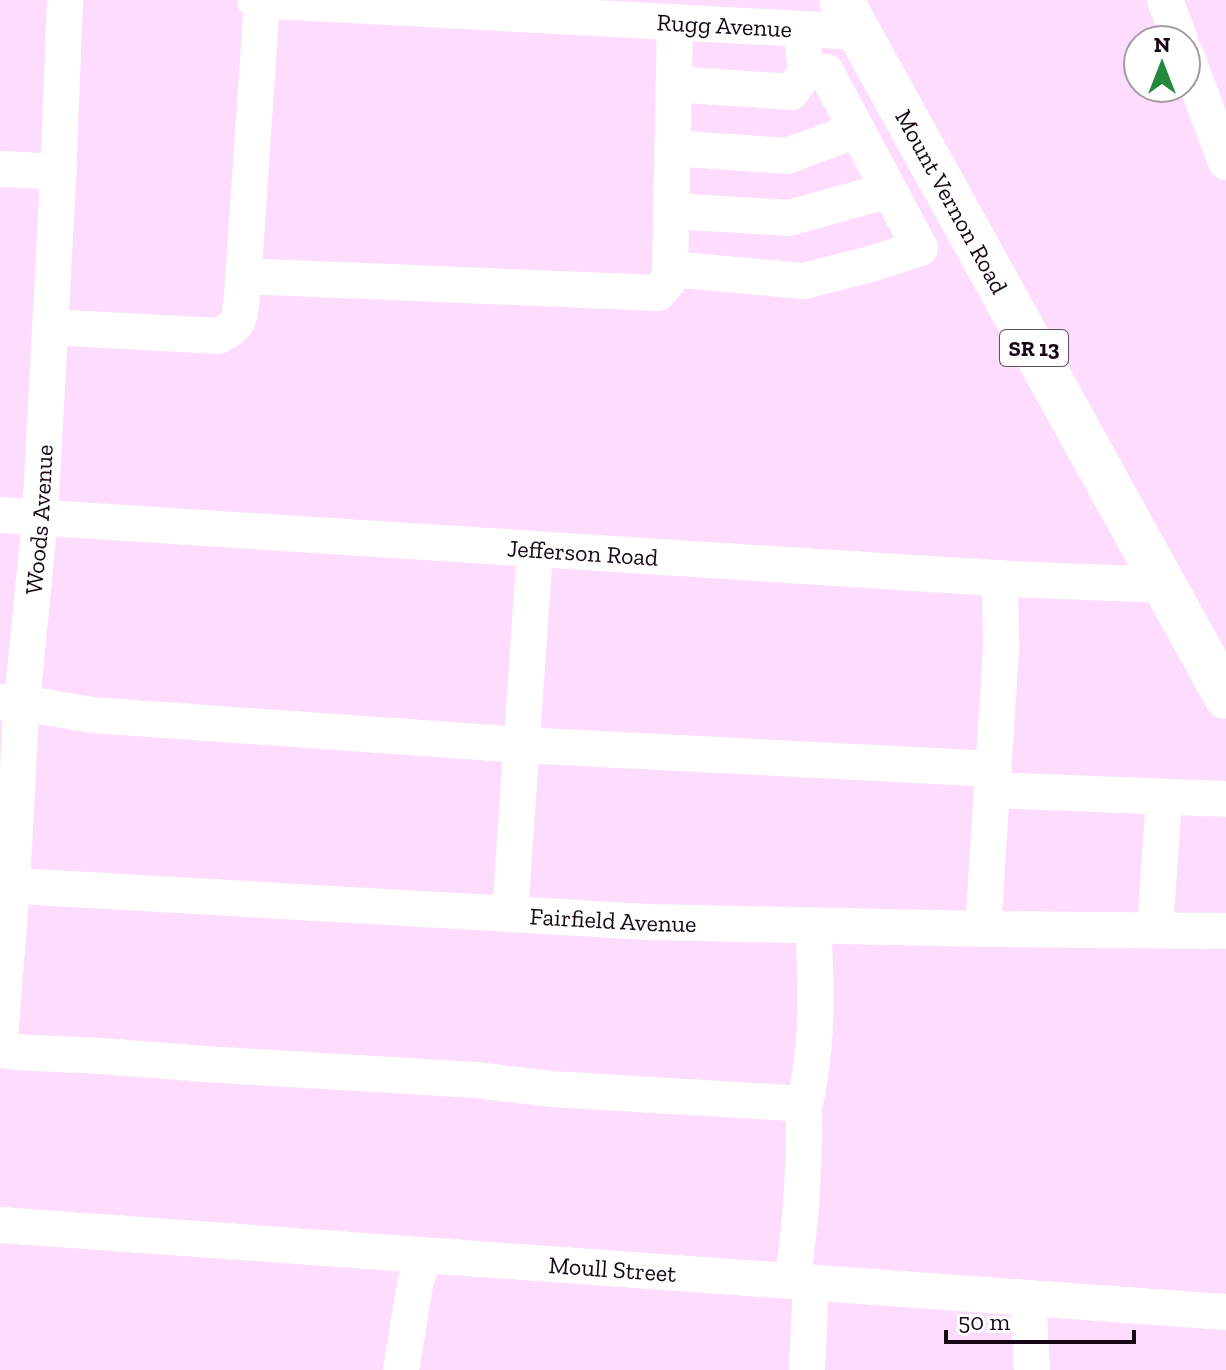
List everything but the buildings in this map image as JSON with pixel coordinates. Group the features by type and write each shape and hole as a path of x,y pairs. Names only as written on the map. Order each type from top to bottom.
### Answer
{"highway":[{"name":"Mount Vernon Road","path":"851,16 1226,697"}],"street":[{"name":"Woods Avenue","path":"0,1038 11,703 40,518 65,0"},
{"name":"Rugg Avenue","path":"255,0 801,29 851,16"},
{"path":"50,327 218,336 233,329 239,317 243,276 262,0"},
{"path":"1165,0 1174,24"},
{"path":"675,22 670,269 804,281 920,248 826,72 806,72"},
{"path":"674,84 791,92 806,72 801,29"},
{"path":"1202,98 1226,162"},
{"path":"672,148 787,156 857,130"},
{"path":"0,169 59,172"},
{"path":"671,211 789,218 889,190"},
{"path":"243,276 658,293 677,270"},
{"name":"Jefferson Road","path":"0,515 1000,578 1165,585"},
{"path":"510,914 535,549"},
{"path":"983,929 1001,649 1000,578"},
{"path":"11,703 92,715 994,780 1164,797 1226,799"},
{"path":"1155,930 1164,797"},
{"name":"Fairfield Avenue","path":"6,885 649,922 1226,931"},
{"path":"807,1370 802,1282 796,1259 804,1156 802,1111 815,1047 813,926"},
{"path":"0,1050 789,1103 802,1111"},
{"name":"Moull Street","path":"0,1225 1226,1312"},
{"path":"401,1370 415,1284 424,1255"},
{"path":"1028,1298 1032,1370"}]}
